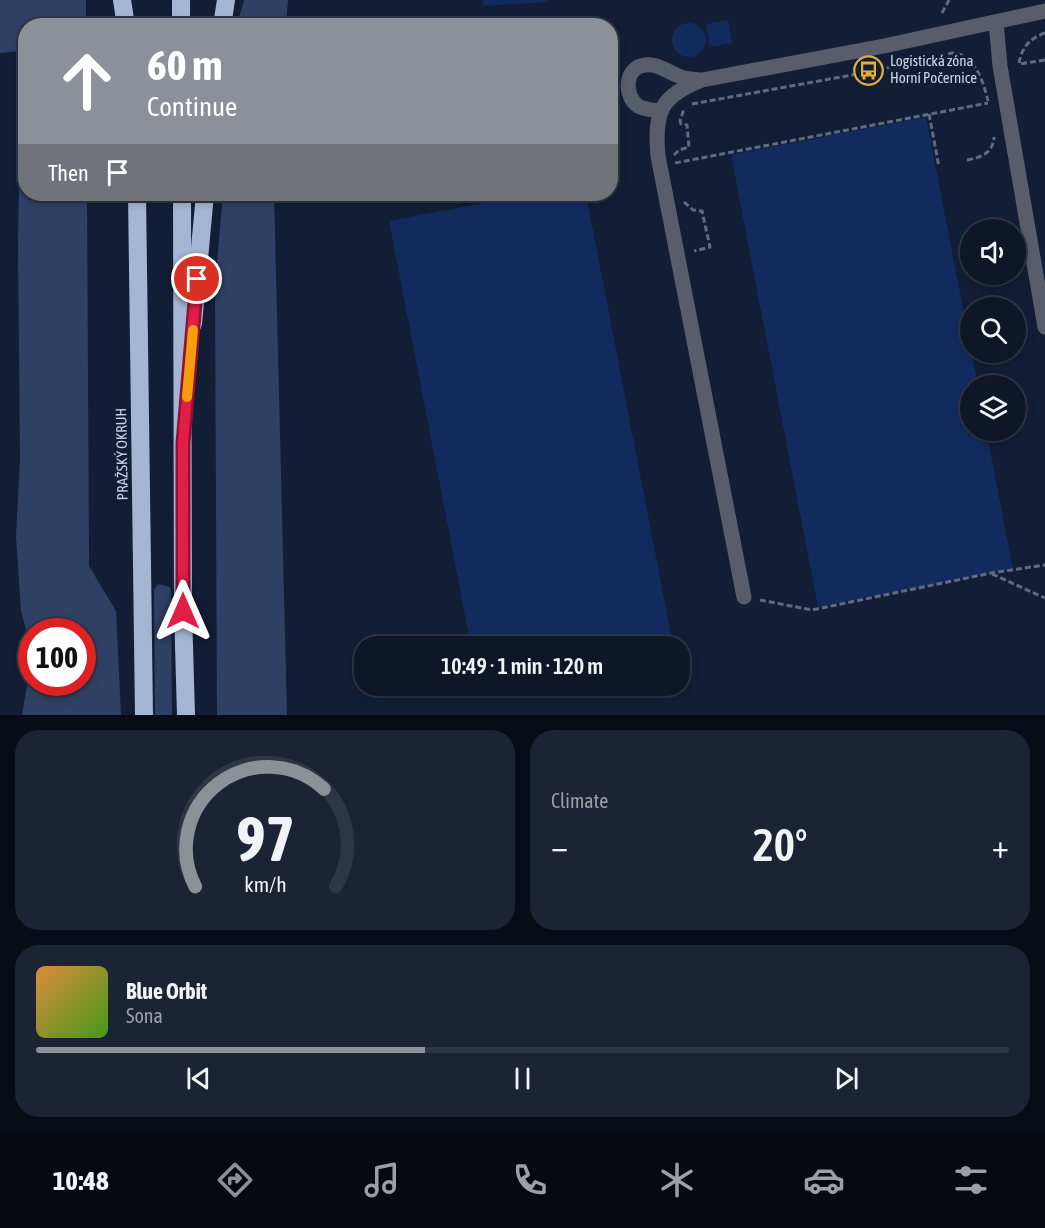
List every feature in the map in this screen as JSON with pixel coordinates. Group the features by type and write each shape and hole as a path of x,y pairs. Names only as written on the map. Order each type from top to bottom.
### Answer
{"highway":[{"path":"122,0 125,18"},
{"path":"135,0 135,18"},
{"path":"181,0 181,18"},
{"path":"223,18 226,0"},
{"name":"PRAŽSKÝ OKRUH","path":"137,201 144,715"},
{"path":"182,201 183,611 186,715"},
{"path":"183,443 204,201"}],"lane":[{"path":"744,597 658,156 657,142 661,111 666,100 702,80 884,46 1045,10"},
{"path":"996,22 1000,66 1045,327"},
{"path":"661,111 644,109 633,101 628,93 628,84 633,70 640,66 656,65 684,78 702,80"}],"path":[{"path":"942,13 949,0"},
{"path":"1045,33 1036,36 1025,47 1018,63 1045,60"},
{"path":"988,103 674,163 676,153 689,147 687,125 681,124 680,121 682,112 690,105 952,53 958,53 968,59 982,82 988,103 990,114"},
{"path":"929,114 939,167"},
{"path":"967,160 986,154 993,146 994,135"},
{"path":"677,256 710,247 702,211 688,207 681,196"},
{"path":"744,597 812,610 991,573 1045,565"},
{"path":"991,573 1045,598"}],"shaded area":[{"path":"0,0 86,0 86,18 18,18 18,51 0,53"},
{"path":"244,0 288,0 287,18 239,18"},
{"path":"19,201 87,201 89,566 116,611 121,715 22,715 25,696 96,696 96,618 23,618 16,537 20,460"},
{"path":"222,201 274,201 287,715 217,715 215,286"},
{"path":"158,584 170,587 171,590 172,715 155,715 154,590"}],"building":[{"path":"483,0 547,0 547,2 483,6"},
{"path":"728,20 732,43 710,47 706,24"},
{"path":"689,23 701,28 706,40 701,52 689,57 677,52 672,40 677,28"},
{"path":"926,117 961,297 960,363 974,363 976,375 960,375 960,441 988,441 1013,569 818,607 731,155"},
{"path":"494,201 587,201 671,635 469,636 389,221"}],"slow traffic":[{"path":"187,397 193,330"}],"place":[{"name":"Logistická zóna Horní Počernice","path":"869,70"}],"route":[{"path":"183,611 183,443 197,279"}]}
